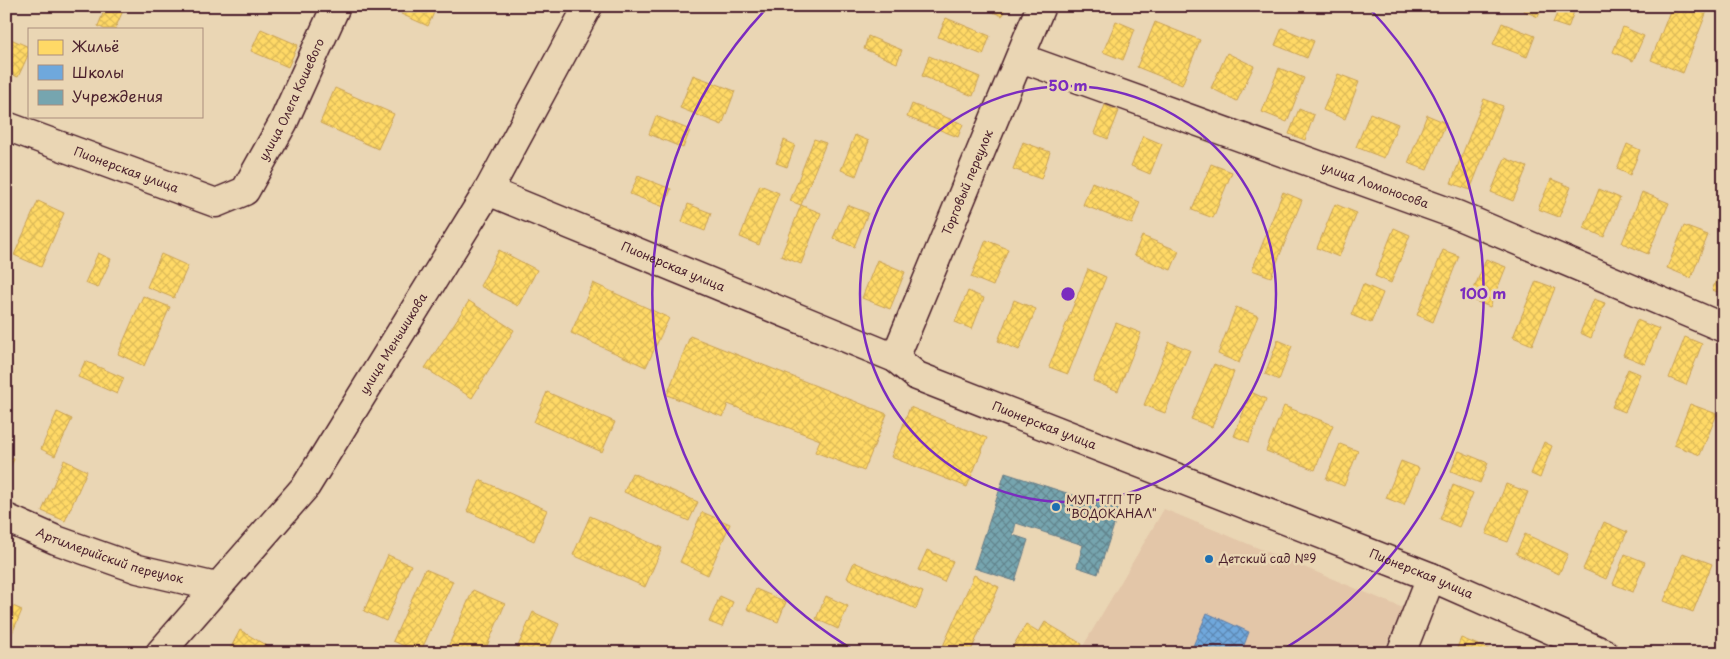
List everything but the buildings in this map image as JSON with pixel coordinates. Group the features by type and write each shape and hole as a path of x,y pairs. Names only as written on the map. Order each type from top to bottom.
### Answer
{"street":[{"name":"улица Олега Кошевого","path":"245,191 283,124 336,6"},
{"name":"улица Меньшикова","path":"160,653 306,486 488,191 588,6"},
{"name":"Торговый переулок","path":"895,358 1041,6"},
{"name":"улица Ломоносова","path":"1021,58 1457,215 1724,328"},
{"name":"Пионерская улица","path":"6,126 216,203 245,191"},
{"name":"Пионерская улица","path":"488,191 895,358 917,376 1431,577 1604,653"},
{"name":"Артиллерийский переулок","path":"6,518 56,540 138,569 216,587"},
{"path":"1401,653 1431,577"}],"shaded area":[{"name":"Детский сад №9","path":"1164,509 1403,608 1383,653 1079,653"}],"place":[{"name":"МУП ТГП ТР \"ВОДОКАНАЛ\"","path":"1056,507"},
{"name":"Детский сад №9","path":"1209,559"}]}
